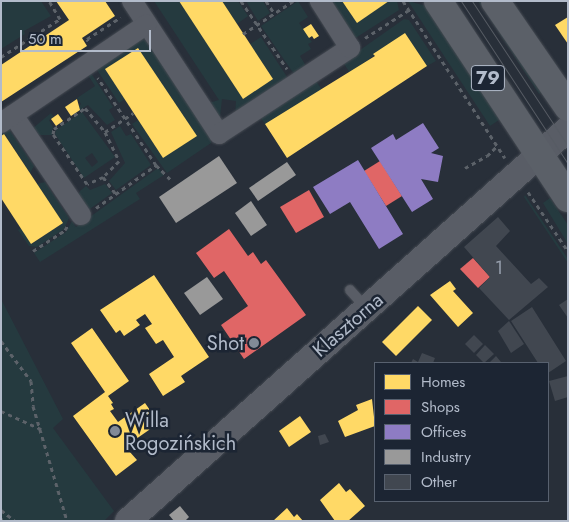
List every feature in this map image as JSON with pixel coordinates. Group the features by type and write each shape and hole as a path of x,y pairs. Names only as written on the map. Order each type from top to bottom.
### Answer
{"main road":[{"name":"79","path":"438,1 568,198"},
{"name":"79","path":"495,1 568,107"}],"street":[{"path":"132,1 219,134 350,48 320,1"},
{"path":"85,214 7,119 148,24"},
{"name":"Klasztorna","path":"128,521 358,299 568,129"}],"path":[{"path":"1,57 60,19 48,1"},
{"path":"241,1 288,71"},
{"path":"266,1 274,13"},
{"path":"403,1 508,162"},
{"path":"243,34 291,2"},
{"path":"350,48 408,10"},
{"path":"92,69 156,165 170,179"},
{"path":"85,108 104,132 119,161 104,177 87,184 53,134 54,129 85,108"},
{"path":"104,132 133,113"},
{"path":"466,168 487,156 497,146"},
{"path":"85,214 156,165"},
{"path":"104,177 116,194"},
{"path":"533,199 568,251"},
{"path":"33,251 65,230"},
{"path":"1,341 31,381 33,406 67,521"},
{"path":"1,411 41,429"},
{"path":"1,510 15,521"}],"green space":[{"path":"1,1 41,1 51,16 24,31 25,34 1,49"},
{"path":"154,1 179,1 243,98 273,79 250,44 261,37 289,80 235,116 236,101 222,99 220,117 208,103 219,100"},
{"path":"222,1 238,1 248,16 237,24"},
{"path":"246,1 263,1 270,13 258,21"},
{"path":"298,1 308,17 299,23 312,42 308,44 311,49 300,56 306,66 296,77 261,26"},
{"path":"330,1 342,1 357,22 387,1 397,1 399,10 354,39"},
{"path":"408,1 430,7 502,118 490,126"},
{"path":"478,1 483,1 544,90 539,94"},
{"path":"404,19 409,20 436,61 427,66 405,33 350,73 343,62"},
{"path":"140,38 149,42 211,136 211,143 167,173 132,124 138,120 163,158 196,136 138,48 105,69 125,99 119,103 95,67"},
{"path":"91,73 113,107 109,110 115,120 107,125 88,105 80,110 78,107 81,104 77,98 95,86 88,75"},
{"path":"316,81 322,90 265,124 260,117"},
{"path":"82,112 115,157 84,178 55,134 56,130","holes":["92,153 98,162 92,167 85,158"]},
{"path":"51,113 54,117 49,120 53,127 52,135 39,135 32,129"},
{"path":"120,126 126,136 131,134 151,165 116,190 109,181 125,163 111,132"},
{"path":"8,128 34,166 30,173 5,134 1,136 1,132"},
{"path":"158,168 164,175 136,193 140,199 40,262 34,253 66,232 72,221 76,227"},
{"path":"45,182 69,218 64,229 37,247 29,246 18,230 21,228 32,244 63,223 37,184"},
{"path":"105,184 112,193 87,211 78,196 80,191 86,186 90,190"},
{"path":"525,195 568,259 568,263 524,197"},
{"path":"550,198 568,225 568,244 543,203"},
{"path":"1,299 63,419 53,428 114,511 104,521 1,521"}],"building: Homes":[{"path":"56,1 105,1 115,16 82,38 87,46 1,102 1,65 69,20"},
{"path":"179,1 222,1 273,79 243,99"},
{"path":"342,1 389,1 357,23"},
{"path":"568,17 568,44 555,25"},
{"path":"311,24 319,36 314,39 312,36 309,38 303,29"},
{"path":"405,33 427,66 287,158 265,124 375,56 373,54"},
{"path":"138,48 197,136 163,158 105,69"},
{"path":"77,99 80,110 71,116 65,107"},
{"path":"58,114 63,121 56,126 51,119"},
{"path":"4,134 63,223 31,244 1,198 1,136"},
{"path":"154,275 209,357 181,376 185,382 163,396 149,374 174,357 163,340 156,344 145,328 152,324 145,314 136,320 140,325 124,336 120,330 116,333 100,310"},
{"path":"450,281 456,289 453,291 473,313 458,327 430,295"},
{"path":"418,306 432,320 396,356 382,342"},
{"name":"Willa Rogozińskich","path":"92,328 129,381 108,396 113,403 111,404 114,409 110,411 118,422 145,403 159,423 136,439 140,443 129,451 137,460 116,476 73,416 105,392 71,343"},
{"path":"372,399 374,426 345,437 338,421 358,410 356,405"},
{"path":"300,416 311,432 289,447 279,431"},
{"path":"339,483 346,492 350,489 365,506 348,521 335,521 320,500"},
{"path":"287,508 294,517 297,514 303,521 273,521"}],"building: Shops":[{"path":"380,161 402,196 386,206 364,171"},
{"path":"309,190 324,217 296,233 280,207"},
{"path":"229,229 248,256 253,252 261,264 266,260 306,315 244,359 221,325 248,306 224,271 214,278 196,253"},
{"path":"473,258 490,277 478,288 460,269"}],"building: Offices":[{"path":"423,123 439,148 431,153 443,156 438,182 421,179 433,199 412,212 371,148 393,134 396,140"},
{"path":"358,160 403,234 379,249 350,202 330,214 313,187"}],"building: Industry":[{"path":"219,156 237,183 176,223 159,197"},
{"path":"287,162 296,175 258,201 249,188"},
{"path":"251,201 267,225 251,236 235,213"},
{"path":"207,277 223,299 200,315 184,293"},
{"path":"180,506 189,517 185,521 174,521 169,515"}],"building: Other":[{"path":"498,217 510,231 496,246 531,284 539,278 548,287 509,320 479,288 490,277 464,247"},
{"path":"568,299 568,318 559,305"},
{"path":"532,307 566,361 549,372 549,362 537,362 511,321"},
{"path":"509,321 524,344 511,353 498,331"},
{"path":"474,335 483,344 474,353 465,344"},
{"path":"485,345 494,354 485,362 476,355"},
{"path":"422,353 435,358 433,362 418,362"},
{"path":"496,356 501,362 490,362"},
{"path":"568,376 568,397 555,401 549,381"},
{"path":"325,434 329,442 320,445 318,436"}],"tram line":[{"path":"461,1 568,164"},
{"path":"472,1 568,146"}],"place":[{"name":"Shot","path":"254,343"},
{"name":"Willa Rogozińskich","path":"115,431"}]}
